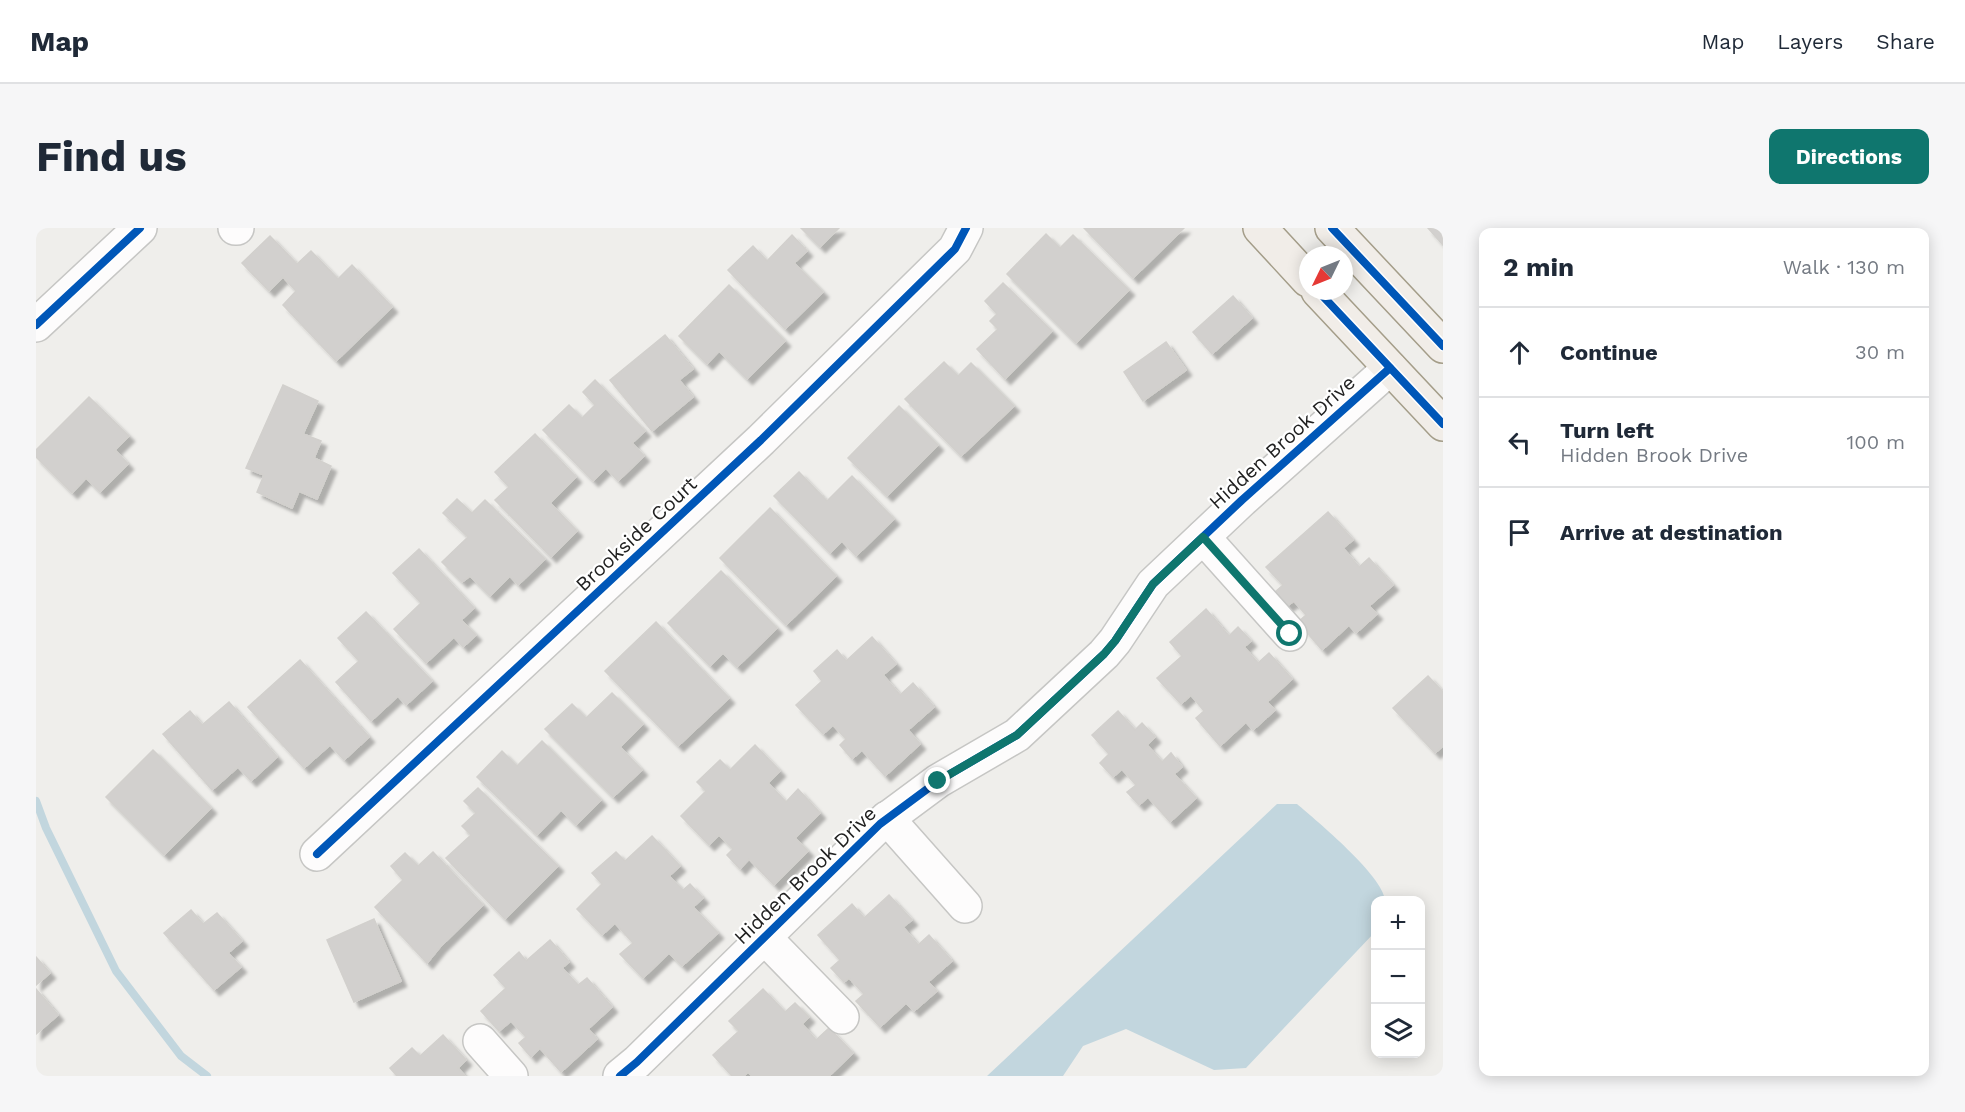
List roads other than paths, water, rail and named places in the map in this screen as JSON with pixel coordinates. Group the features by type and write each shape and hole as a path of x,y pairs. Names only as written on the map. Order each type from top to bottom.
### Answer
{"main road":[{"path":"1260,228 1299,270"},
{"path":"1332,228 1443,346"},
{"path":"1326,300 1443,424"}],"street":[{"path":"36,326 140,228"},
{"name":"Brookside Court","path":"317,854 761,440 955,249 966,228"},
{"name":"Hidden Brook Drive","path":"620,1076 887,818 938,781 1017,735 1104,654 1153,584 1390,368"},
{"path":"1203,537 1290,634"},
{"path":"887,818 965,906"},
{"path":"764,937 842,1017"},
{"path":"480,1041 511,1076"}],"water":[{"path":"1277,804 1297,804 1348,849 1373,877 1381,890 1383,896 1371,896 1371,936 1246,1068 1214,1070 1126,1029 1083,1046 1063,1076 987,1076"}],"waterway":[{"path":"36,801 46,828 116,971 181,1056 207,1076"}]}
